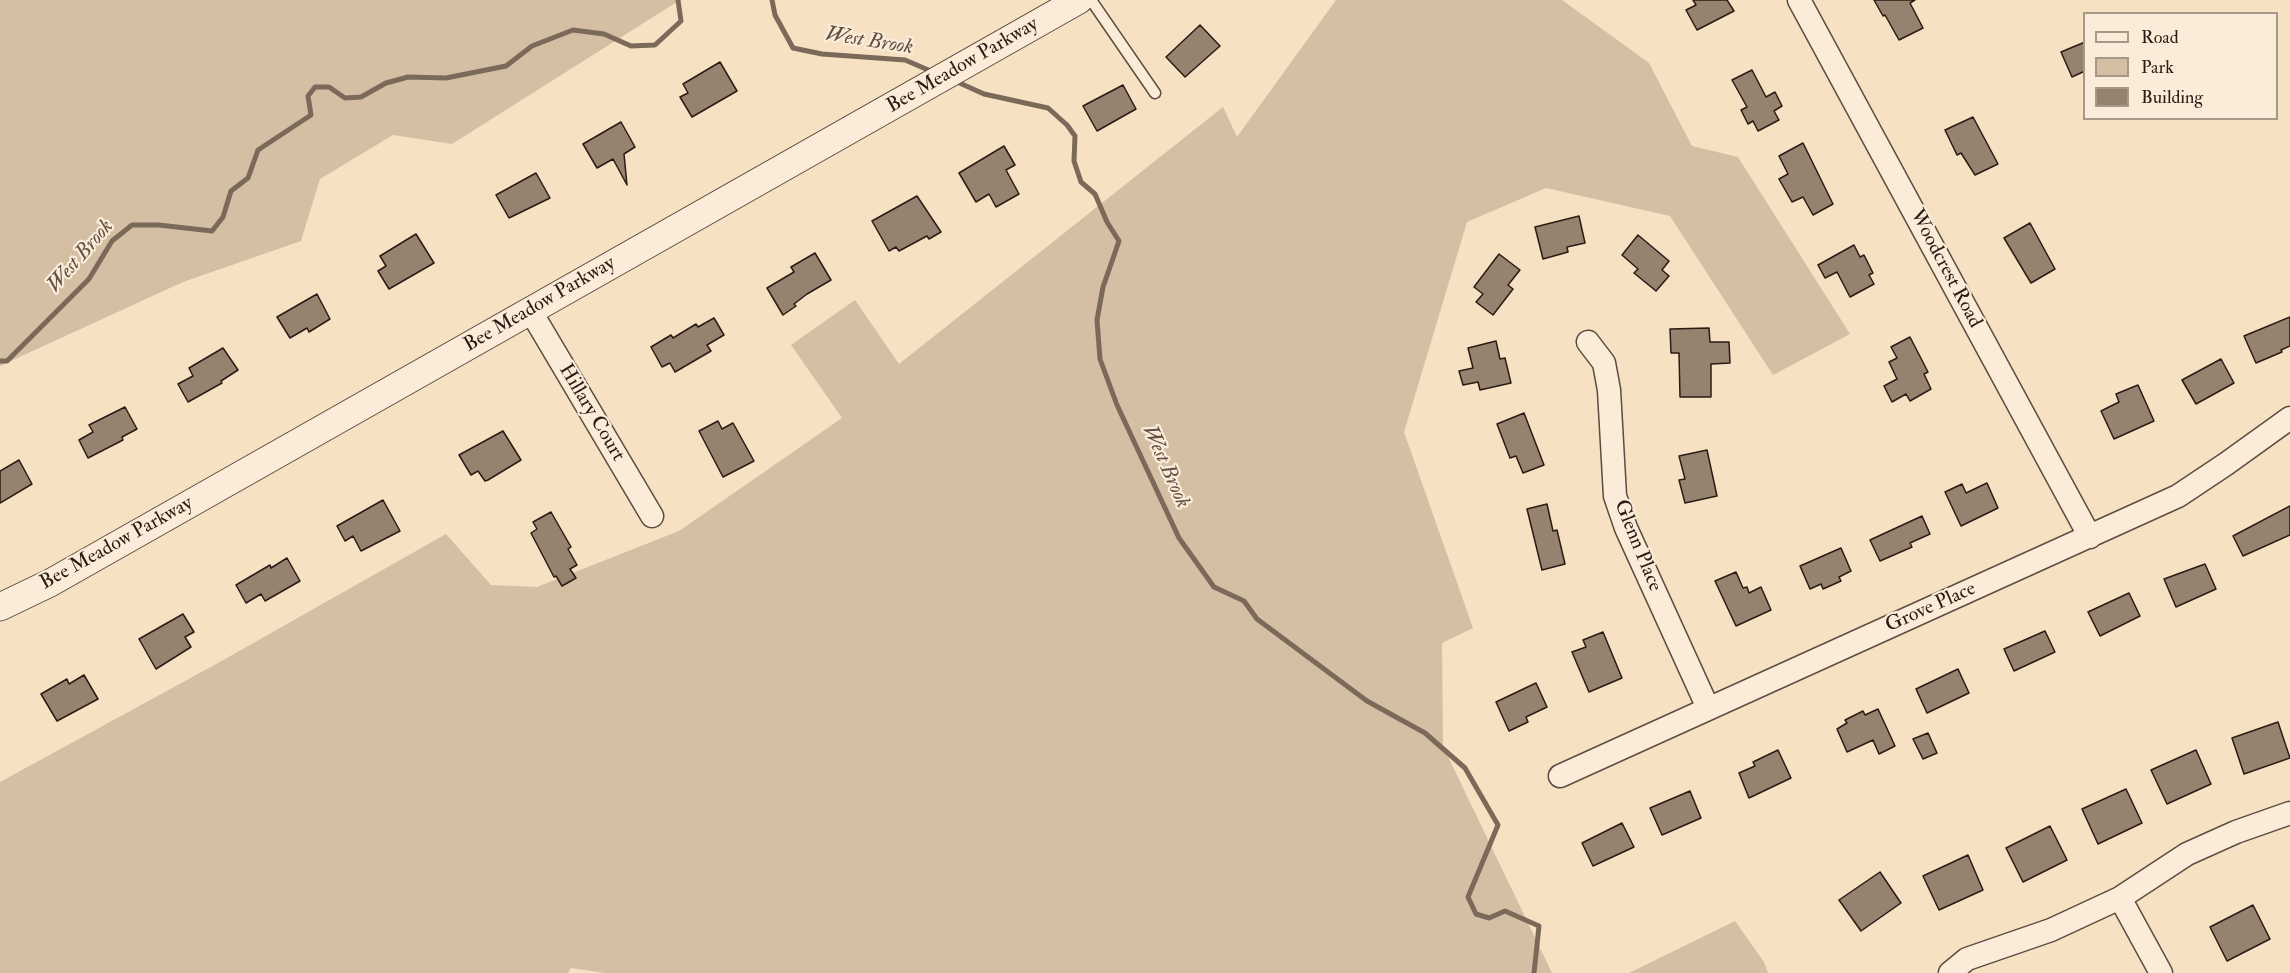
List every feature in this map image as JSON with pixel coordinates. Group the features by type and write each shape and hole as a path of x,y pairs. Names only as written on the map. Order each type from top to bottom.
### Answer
{"street":[{"name":"Bee Meadow Parkway","path":"0,607 50,583 1079,0"},
{"name":"Woodcrest Road","path":"1799,0 2090,537"},
{"name":"Hillary Court","path":"530,310 652,516"},
{"name":"Glenn Place","path":"1588,342 1605,363 1609,390 1615,496 1626,528 1708,708"},
{"name":"Grove Place","path":"1560,776 2178,496 2290,418"},
{"path":"1950,973 1967,959 2051,930 2120,898 2187,854 2236,832 2290,813"},
{"path":"2120,898 2161,973"}],"lane":[{"path":"1091,0 1155,93"}],"green space":[{"path":"0,0 680,0 452,144 393,135 320,179 301,241 183,282 0,366"},
{"path":"1336,0 1562,0 1649,63 1692,146 1738,157 1850,334 1773,375 1670,216 1546,188 1467,222 1404,432 1473,628 1442,643 1443,746 1552,973 605,973 571,968 568,973 0,973 0,782 218,663 446,534 491,585 537,587 679,531 842,418 791,345 855,300 899,364 1223,107 1237,137"},
{"path":"1735,921 1764,962 1768,973 1629,973"}],"building":[{"path":"1693,0 1727,0 1734,11 1697,30 1686,10 1696,5"},
{"path":"1874,0 1915,0 1910,3 1923,28 1899,40"},
{"path":"1200,25 1220,46 1185,77 1166,57"},
{"path":"2083,43 2083,72 2072,77 2061,52"},
{"path":"720,62 737,91 692,117 680,97 688,93 683,84"},
{"path":"1752,70 1766,97 1775,92 1782,106 1774,111 1779,120 1758,131 1753,121 1748,124 1741,110 1747,107 1732,80"},
{"path":"1123,85 1136,109 1097,131 1083,106"},
{"path":"1973,117 1998,164 1975,175 1961,153 1957,155 1945,130"},
{"path":"621,122 635,147 624,154 627,185 613,159 597,168 583,144"},
{"path":"1803,143 1833,204 1813,215 1803,197 1792,202 1779,179 1788,174 1779,156"},
{"path":"1004,146 1015,165 1006,170 1019,194 996,207 989,194 976,202 959,173"},
{"path":"536,173 550,198 509,218 496,195"},
{"path":"917,196 941,232 929,239 927,236 899,251 896,247 889,251 872,221"},
{"path":"1579,216 1585,243 1567,247 1568,252 1543,259 1535,227"},
{"path":"2030,223 2055,269 2031,283 2004,238"},
{"path":"416,234 434,263 389,289 378,271 386,266 380,256"},
{"path":"1638,235 1669,261 1662,270 1669,276 1656,291 1634,273 1638,269 1622,255"},
{"path":"1854,245 1860,257 1864,255 1873,273 1869,275 1874,284 1850,297 1837,272 1825,278 1818,265"},
{"path":"815,253 831,280 807,294 783,315 767,288 794,272 791,267"},
{"path":"1499,254 1520,270 1508,285 1513,289 1493,315 1476,302 1483,294 1474,287"},
{"path":"317,294 330,319 309,332 307,328 290,338 277,317"},
{"path":"2290,317 2290,346 2256,363 2244,336"},
{"path":"714,318 724,335 707,345 711,351 675,372 670,363 662,367 651,347 671,335 673,338 696,324 698,327"},
{"path":"1709,328 1710,342 1729,342 1730,363 1711,364 1711,397 1680,397 1679,353 1671,353 1670,329"},
{"path":"1910,337 1928,372 1924,374 1931,389 1910,401 1906,394 1892,402 1884,386 1897,379 1889,362 1897,358 1891,347"},
{"path":"1496,341 1500,359 1505,358 1511,383 1480,390 1478,382 1463,385 1459,371 1473,368 1468,348"},
{"path":"223,348 238,370 221,381 222,383 188,402 178,384 193,376 189,368"},
{"path":"2221,359 2234,383 2196,404 2182,380"},
{"path":"2138,385 2154,421 2114,439 2101,411 2119,402 2116,394"},
{"path":"125,407 137,429 122,437 123,440 88,458 79,440 93,432 89,425"},
{"path":"1524,413 1544,465 1523,473 1516,456 1510,458 1497,424"},
{"path":"718,421 722,429 733,423 754,461 723,477 699,431"},
{"path":"503,431 521,460 485,481 478,471 471,475 459,455"},
{"path":"1707,450 1717,496 1685,503 1679,480 1685,479 1679,456"},
{"path":"19,460 32,484 0,503 0,471"},
{"path":"1987,483 1998,508 1961,526 1945,492 1962,484 1966,493"},
{"path":"383,500 400,531 361,551 353,536 345,541 337,526"},
{"path":"1547,504 1553,531 1557,530 1565,564 1542,570 1527,509"},
{"path":"2290,506 2290,535 2243,556 2233,536"},
{"path":"551,512 571,547 568,549 577,565 570,569 576,578 562,586 556,576 554,577 531,533 537,529 533,522"},
{"path":"1922,516 1930,534 1910,543 1912,547 1880,561 1870,540"},
{"path":"1841,548 1851,571 1839,577 1841,581 1823,589 1821,584 1810,589 1800,566"},
{"path":"287,558 300,581 265,601 261,594 246,603 236,585"},
{"path":"2205,564 2216,589 2176,607 2164,579"},
{"path":"1736,572 1743,588 1747,587 1749,593 1761,587 1771,610 1736,626 1715,581"},
{"path":"2129,593 2140,616 2100,636 2088,612"},
{"path":"183,614 194,632 185,637 191,647 156,669 139,639"},
{"path":"2045,631 2055,652 2014,671 2004,649"},
{"path":"1603,632 1622,678 1589,692 1572,652 1586,647 1583,640"},
{"path":"1958,669 1969,693 1927,713 1916,689"},
{"path":"84,675 98,699 57,721 41,694 67,679 69,684"},
{"path":"1536,683 1547,707 1526,717 1528,722 1509,731 1496,702"},
{"path":"1878,709 1895,746 1879,754 1873,740 1847,752 1837,729 1847,723 1845,720 1863,711 1865,715"},
{"path":"2278,722 2290,758 2244,774 2232,738"},
{"path":"1928,733 1937,753 1923,759 1913,739"},
{"path":"1778,750 1791,778 1749,798 1739,773 1755,766 1753,762"},
{"path":"2196,750 2211,784 2167,804 2151,770"},
{"path":"2126,789 2142,823 2098,844 2082,809"},
{"path":"1690,791 1701,818 1662,835 1650,808"},
{"path":"1622,823 1634,847 1593,866 1582,843"},
{"path":"2050,826 2067,860 2023,882 2006,848"},
{"path":"1968,855 1983,890 1939,910 1923,876"},
{"path":"1880,872 1901,903 1861,931 1839,900"},
{"path":"2253,905 2270,939 2227,961 2210,927"}],"waterway":[{"name":"West Brook","path":"0,361 7,361 89,279 112,241 132,225 159,225 212,231 223,217 231,191 248,178 258,150 311,115 308,96 315,87 329,87 345,98 361,97 386,83 408,77 446,78 506,66 532,46 573,30 604,34 631,46 655,45 681,21 678,0"},
{"name":"West Brook","path":"772,0 775,15 793,48 822,54 905,60 933,72"},
{"name":"West Brook","path":"953,80 984,94 1048,108 1067,125 1075,136 1074,161 1081,182 1095,194 1107,222 1119,241 1103,287 1097,320 1100,359 1117,405 1179,538 1214,587 1244,601 1257,619 1367,701 1425,733 1465,768 1498,825 1468,897 1476,914 1489,918 1505,911 1539,926 1534,973"}]}
